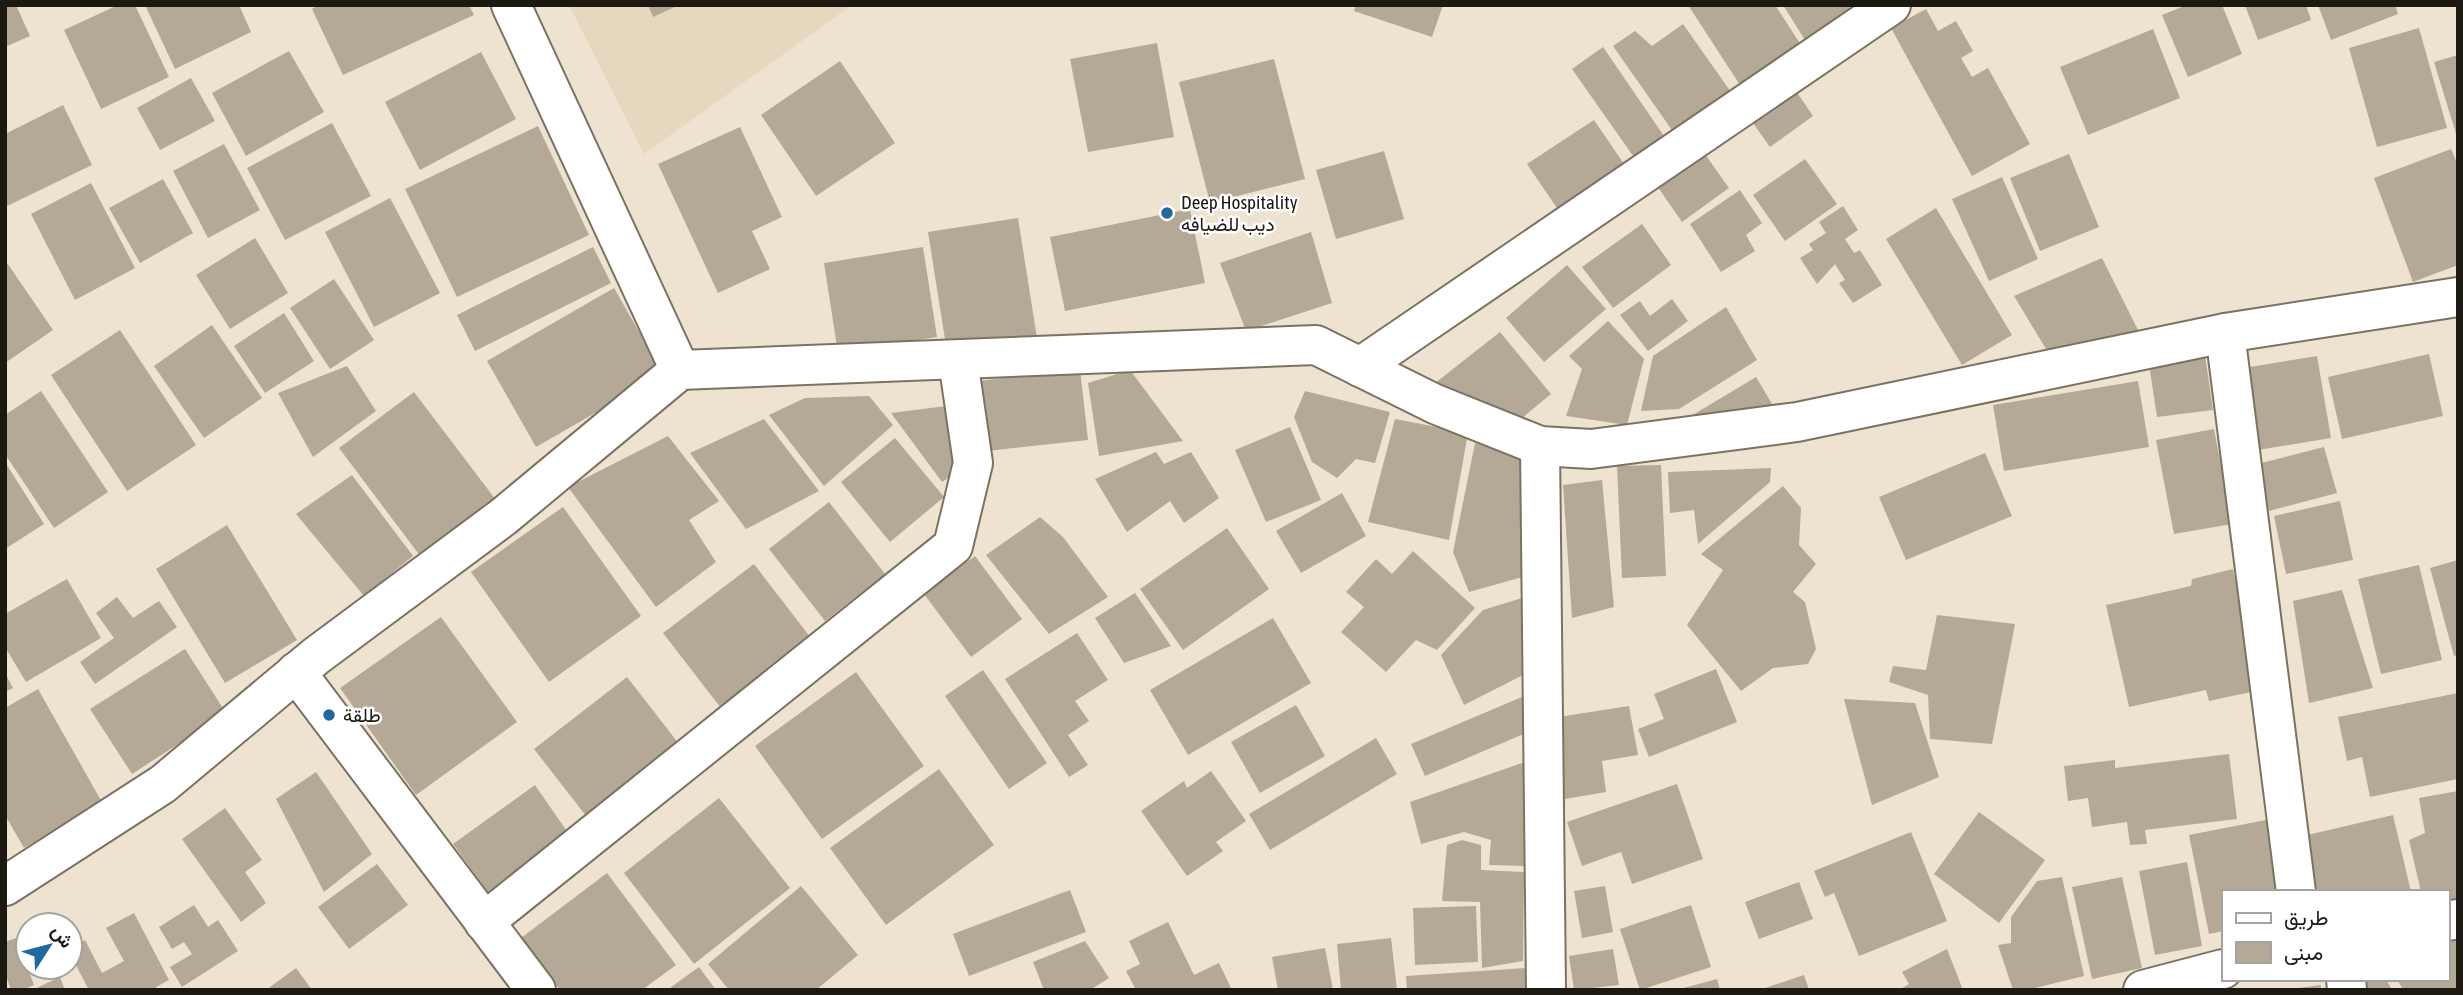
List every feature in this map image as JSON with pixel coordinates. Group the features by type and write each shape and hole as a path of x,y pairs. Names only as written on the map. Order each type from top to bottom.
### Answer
{"street":[{"path":"511,5 680,370"},
{"path":"1360,367 1891,5"},
{"path":"5,886 163,784 296,672 503,517 680,370 1316,345 1435,404 1540,446 1591,449 1797,422 2225,333 2458,297"},
{"path":"2225,333 2296,890"},
{"path":"484,922 953,546 973,463 958,360"},
{"path":"1540,446 1546,990"},
{"path":"296,672 536,990"},
{"path":"2143,990 2222,969"}],"shaded area":[{"path":"569,5 852,5 644,154"}],"building":[{"path":"16,5 30,36 5,47 5,7"},
{"path":"118,5 135,5 169,77 101,109 64,30"},
{"path":"145,5 239,5 251,32 175,69"},
{"path":"319,5 469,5 474,15 343,75 312,9"},
{"path":"648,5 679,5 653,17"},
{"path":"1356,5 1443,5 1432,37 1354,11"},
{"path":"1688,5 1775,5 1801,45 1740,85"},
{"path":"1783,5 1848,5 1857,20 1810,48"},
{"path":"2187,5 2222,5 2242,54 2188,77 2162,15"},
{"path":"2245,5 2306,5 2311,20 2258,40"},
{"path":"2318,5 2395,5 2398,14 2331,40"},
{"path":"1926,9 1938,31 1956,21 1973,51 1961,58 1972,77 1988,68 2030,144 1972,176 1891,28"},
{"path":"1683,24 1738,102 1681,143 1613,46 1635,31 1652,46"},
{"path":"2419,28 2447,128 2377,147 2349,48"},
{"path":"2153,29 2180,98 2088,135 2060,67"},
{"path":"1157,43 1174,137 1088,152 1070,59"},
{"path":"1603,47 1668,142 1638,163 1572,69"},
{"path":"289,51 324,112 246,156 212,93"},
{"path":"481,52 516,119 420,170 385,102"},
{"path":"2458,55 2458,137 2457,137 2434,62"},
{"path":"1274,59 1305,179 1210,203 1179,82"},
{"path":"840,61 895,143 816,196 761,115"},
{"path":"191,78 215,121 160,150 137,108"},
{"path":"1792,85 1813,116 1770,147 1748,116"},
{"path":"63,105 92,165 5,207 5,134"},
{"path":"1594,120 1626,167 1559,211 1527,164"},
{"path":"332,123 371,196 285,240 247,168"},
{"path":"538,126 589,235 457,297 405,189"},
{"path":"740,127 782,217 752,231 770,269 718,293 658,164"},
{"path":"224,144 260,210 208,238 173,171"},
{"path":"2451,149 2458,165 2458,265 2413,282 2374,178"},
{"path":"1702,150 1729,188 1682,222 1655,183"},
{"path":"1384,151 1404,219 1336,239 1316,170"},
{"path":"2069,154 2099,227 2040,251 2010,178"},
{"path":"1805,159 1837,204 1785,241 1753,195"},
{"path":"2002,177 2038,259 1989,281 1952,199"},
{"path":"163,179 193,233 140,263 109,208"},
{"path":"91,183 135,268 75,300 31,214"},
{"path":"1740,190 1762,223 1746,235 1755,251 1721,272 1690,224"},
{"path":"390,198 440,293 374,327 325,232"},
{"path":"1843,206 1858,230 1845,239 1854,253 1860,250 1882,285 1853,303 1839,283 1845,280 1835,264 1817,284 1800,258 1813,250 1809,244 1826,233 1819,222"},
{"path":"1936,208 2012,335 1962,365 1886,239"},
{"path":"1190,209 1205,283 1065,311 1050,237"},
{"path":"1018,218 1037,338 947,352 928,232"},
{"path":"1642,224 1671,265 1613,308 1582,267"},
{"path":"1311,232 1332,303 1246,331 1220,263"},
{"path":"255,238 288,293 230,329 196,275"},
{"path":"593,247 611,283 475,351 457,315"},
{"path":"923,247 937,337 838,353 824,263"},
{"path":"2102,258 2139,332 2049,354 2014,296"},
{"path":"5,260 53,330 5,363"},
{"path":"1567,265 1606,309 1544,362 1506,318"},
{"path":"334,279 374,340 330,369 290,308"},
{"path":"614,288 663,374 536,447 487,361"},
{"path":"1672,299 1688,321 1648,351 1620,315 1640,301 1650,316"},
{"path":"1726,307 1757,360 1679,409 1641,411 1653,356"},
{"path":"284,313 314,361 265,393 234,346"},
{"path":"1608,321 1644,359 1627,425 1566,416 1582,369 1569,356"},
{"path":"212,325 262,398 204,438 154,366"},
{"path":"120,330 196,445 127,491 51,375"},
{"path":"1500,332 1551,394 1516,423 1430,387"},
{"path":"2429,354 2443,416 2342,439 2328,377"},
{"path":"2205,355 2213,410 2157,417 2149,364"},
{"path":"2317,356 2331,438 2258,450 2244,368"},
{"path":"347,366 376,411 313,457 278,393"},
{"path":"1080,369 1088,440 987,451 978,381"},
{"path":"1130,370 1183,441 1099,456 1088,383"},
{"path":"1756,377 1778,414 1686,419"},
{"path":"2138,381 2149,447 2004,471 1993,405"},
{"path":"41,391 108,492 54,528 5,454 5,415"},
{"path":"1305,391 1390,412 1375,463 1356,459 1337,478 1312,462 1294,417"},
{"path":"414,392 499,504 424,561 339,448"},
{"path":"869,396 893,425 824,486 769,415 805,398"},
{"path":"954,405 963,468 942,482 891,413"},
{"path":"764,419 819,491 746,529 690,453"},
{"path":"1395,419 1468,433 1449,540 1368,522"},
{"path":"1290,427 1321,500 1266,522 1235,450"},
{"path":"2214,429 2232,524 2174,534 2156,440"},
{"path":"668,436 719,501 689,520 716,562 656,607 568,487"},
{"path":"895,438 944,497 890,542 841,482"},
{"path":"1475,443 1527,456 1526,576 1469,592 1453,552"},
{"path":"2324,447 2337,493 2269,511 2257,464"},
{"path":"1156,452 1164,464 1191,452 1219,498 1184,523 1170,501 1127,532 1095,479"},
{"path":"1985,453 2012,516 1906,560 1879,497"},
{"path":"5,462 44,524 5,549"},
{"path":"1661,465 1666,576 1622,578 1617,466"},
{"path":"1771,468 1770,482 1698,544 1694,510 1670,513 1668,472"},
{"path":"352,475 413,556 364,596 296,514"},
{"path":"1602,480 1614,607 1572,618 1563,485"},
{"path":"1783,486 1801,508 1799,545 1816,564 1793,592 1805,602 1816,649 1808,664 1773,668 1741,691 1687,625 1723,570 1701,554"},
{"path":"1342,493 1366,536 1301,573 1276,531"},
{"path":"2340,501 2353,560 2286,574 2274,516"},
{"path":"829,502 885,574 825,621 769,549"},
{"path":"563,507 641,616 549,682 471,572"},
{"path":"1040,517 1063,537 1108,597 1049,634 986,555"},
{"path":"227,525 297,640 225,683 156,569"},
{"path":"1227,528 1269,589 1183,650 1140,589"},
{"path":"1413,551 1475,608 1437,650 1416,640 1386,672 1341,632 1364,607 1346,592 1376,559 1392,574"},
{"path":"975,556 1022,619 971,657 924,594"},
{"path":"2458,560 2458,655 2454,656 2430,568"},
{"path":"754,564 814,642 724,712 663,633"},
{"path":"2419,565 2442,660 2381,674 2358,579"},
{"path":"2233,569 2260,690 2209,701 2206,690 2129,707 2106,605 2191,586 2192,579"},
{"path":"67,579 101,638 26,682 5,647 5,614"},
{"path":"2342,590 2373,688 2309,703 2293,601"},
{"path":"1135,593 1171,646 1124,663 1095,618"},
{"path":"117,597 133,618 159,601 177,627 95,684 80,662 114,638 96,613"},
{"path":"1522,598 1533,670 1464,705 1441,655 1483,610"},
{"path":"1937,615 2015,624 1992,744 1930,739 1928,695 1889,682 1893,666 1926,670"},
{"path":"441,617 517,722 416,795 340,688"},
{"path":"1273,618 1311,683 1188,755 1150,690"},
{"path":"1077,633 1108,680 1075,701 1089,721 1068,735 1088,765 1069,777 1005,679"},
{"path":"185,649 226,713 132,774 90,709"},
{"path":"1716,669 1737,722 1649,757 1638,729 1664,719 1654,694"},
{"path":"983,670 1047,763 1009,789 945,696"},
{"path":"856,672 924,766 822,839 755,746"},
{"path":"5,673 13,688 5,692"},
{"path":"627,677 683,749 590,821 534,749"},
{"path":"38,689 103,804 24,848 5,815 5,708"},
{"path":"1531,693 1533,730 1425,776 1411,744"},
{"path":"2458,693 2458,779 2370,797 2362,757 2347,761 2338,717"},
{"path":"1844,699 1915,703 1939,777 1872,805"},
{"path":"1296,705 1325,756 1260,793 1231,742"},
{"path":"1629,706 1638,755 1602,761 1606,792 1565,799 1552,718"},
{"path":"1376,738 1397,774 1270,850 1249,814"},
{"path":"2229,754 2237,819 2145,830 2147,844 2130,845 2127,822 2092,827 2088,798 2068,801 2064,766 2115,760 2115,768"},
{"path":"1525,762 1531,866 1489,865 1491,840 1464,832 1421,844 1410,802"},
{"path":"939,769 994,845 886,925 830,848"},
{"path":"1211,771 1246,821 1216,842 1223,851 1187,876 1141,811 1184,781 1187,788"},
{"path":"316,772 372,854 324,892 276,799"},
{"path":"1677,784 1703,859 1632,884 1621,852 1582,866 1567,822"},
{"path":"535,785 573,840 492,898 453,844"},
{"path":"2458,791 2458,902 2449,904 2449,890 2421,890 2409,840 2425,833 2419,798"},
{"path":"719,798 790,888 694,964 624,873"},
{"path":"225,808 262,860 245,872 266,903 241,922 182,839"},
{"path":"1979,812 2045,860 1999,923 1934,874"},
{"path":"2393,815 2411,890 2316,890 2303,836"},
{"path":"2266,820 2280,890 2222,890 2222,931 2209,934 2189,835"},
{"path":"1911,832 1947,921 1859,956 1834,893 1825,897 1814,871"},
{"path":"1462,840 1481,845 1481,870 1524,872 1523,961 1482,968 1480,902 1442,901 1447,845"},
{"path":"2187,862 2202,946 2155,955 2139,871"},
{"path":"377,864 408,905 349,949 318,907"},
{"path":"607,873 676,965 642,990 560,990 521,938"},
{"path":"2062,877 2084,976 2027,990 2013,990 1998,945 2011,943 2011,917 2037,881"},
{"path":"2122,877 2142,968 2092,979 2072,887"},
{"path":"1799,882 1813,919 1759,939 1745,902"},
{"path":"801,886 858,955 816,990 729,990 708,964"},
{"path":"1605,886 1613,932 1582,938 1574,891"},
{"path":"1070,890 1086,932 969,976 953,934"},
{"path":"194,905 208,927 218,920 238,951 182,987 170,967 192,954 184,942 172,949 159,927"},
{"path":"1691,905 1711,967 1640,990 1620,929"},
{"path":"1476,906 1478,962 1415,965 1413,908"},
{"path":"134,913 169,980 156,987 158,990 89,990 84,981 84,941 102,973 124,961 106,928"},
{"path":"1168,922 1194,975 1219,963 1232,990 1136,990 1126,971 1140,964 1129,941"},
{"path":"2458,935 2458,990 2403,990 2398,981 2449,981 2449,939"},
{"path":"1391,938 1397,990 1341,990 1337,944"},
{"path":"14,939 14,981 32,981 34,985 22,990 11,990 5,973 5,942"},
{"path":"1085,941 1109,978 1090,990 1044,990 1033,962"},
{"path":"1325,948 1333,990 1278,990 1272,957"},
{"path":"1613,949 1619,985 1574,990 1569,956"},
{"path":"1947,949 1963,990 1899,990 1909,984 1902,972"},
{"path":"699,967 716,990 667,990"},
{"path":"296,968 312,990 266,990"},
{"path":"1526,968 1527,990 1407,990 1406,976"},
{"path":"1804,975 1809,990 1762,990 1762,989"},
{"path":"1717,979 1720,990 1680,990 1680,989"},
{"path":"51,981 62,981 65,990 32,990"},
{"path":"2364,981 2387,981 2392,990 2348,990"},
{"path":"2321,985 2321,990 2298,990 2298,988"}],"place":[{"name":"Deep Hospitality ديب للضيافه","path":"1167,213"},
{"name":"طلقة","path":"329,715"}]}
